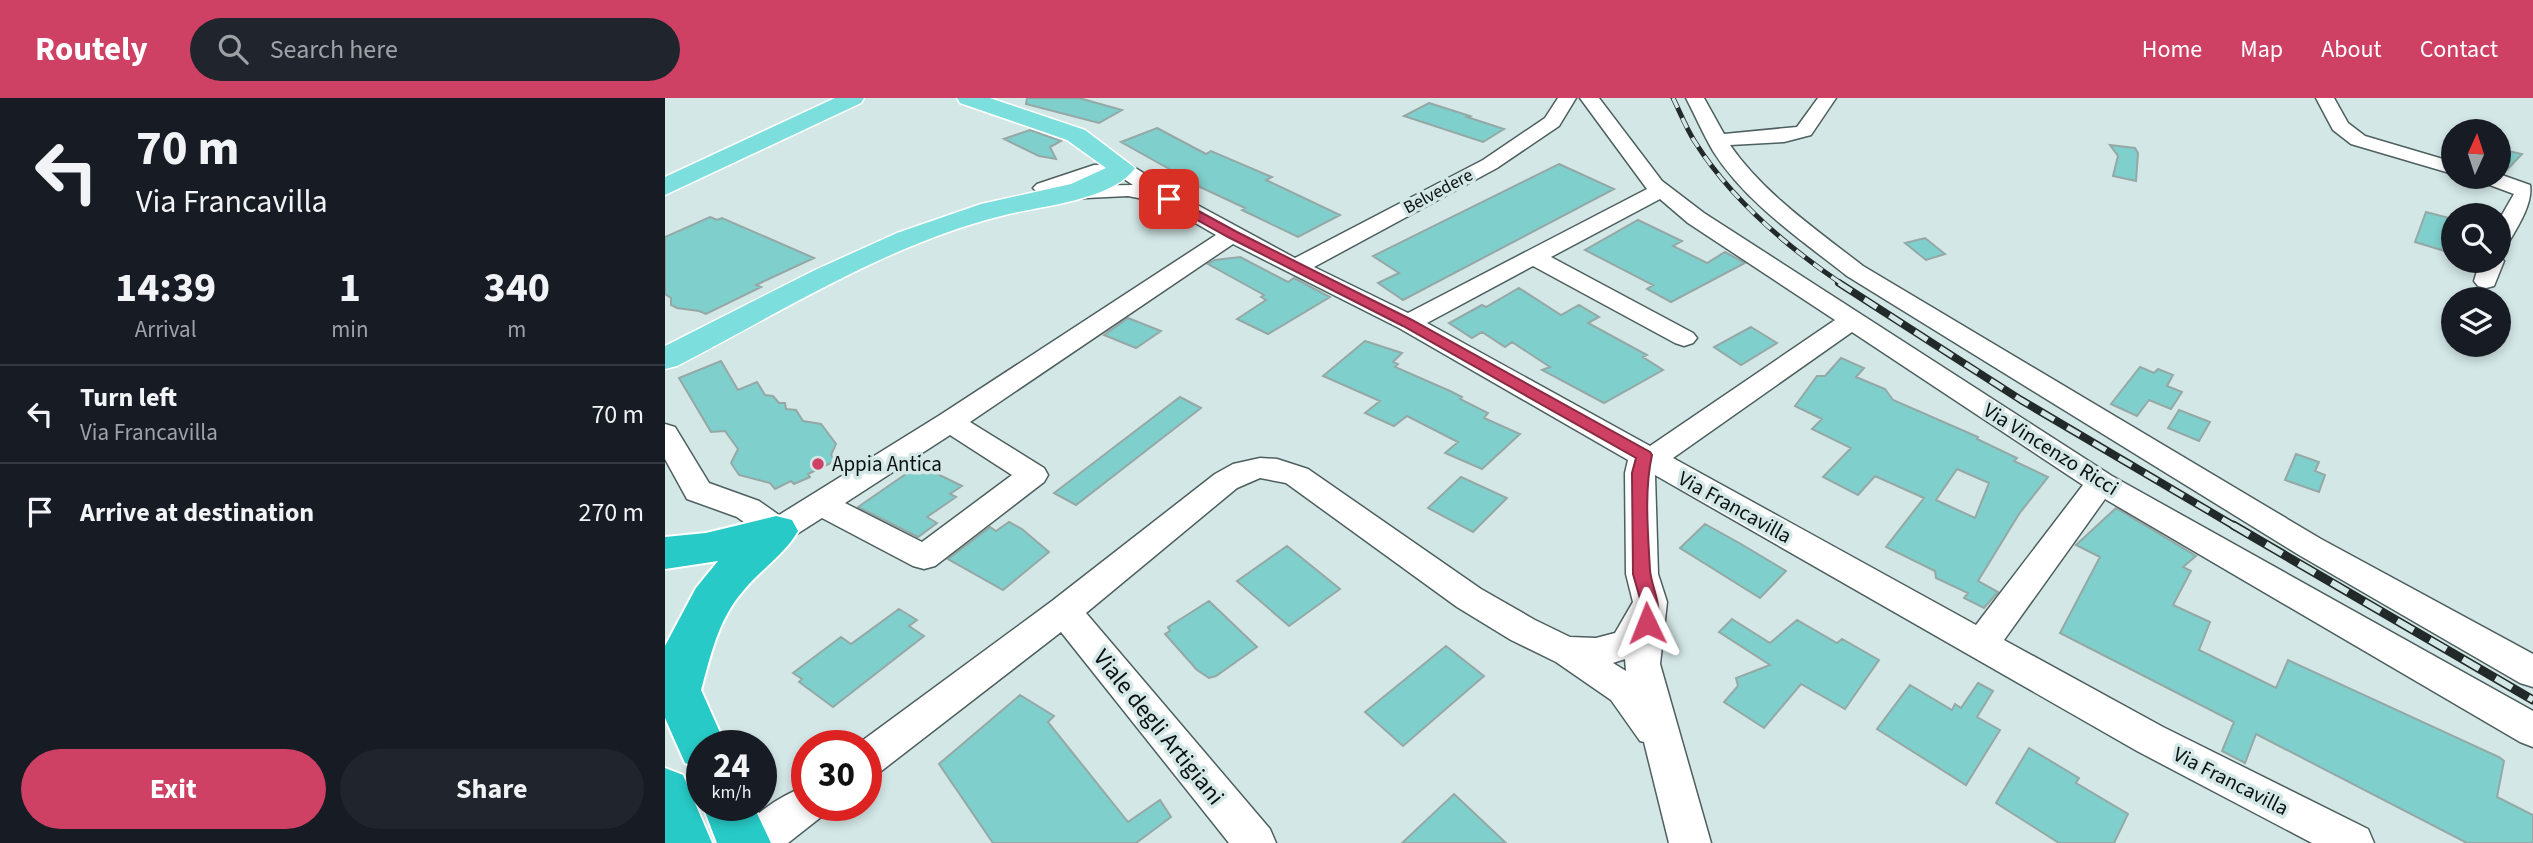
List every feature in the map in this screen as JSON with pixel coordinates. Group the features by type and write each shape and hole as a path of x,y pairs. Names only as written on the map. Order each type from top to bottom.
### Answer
{"highway":[{"path":"665,553 706,548 778,531"},
{"path":"695,730 671,676 705,610 727,580 778,531"},
{"path":"665,792 684,843"},
{"path":"734,821 744,843"}],"main road":[{"path":"665,187 853,98"},
{"name":"Via Francavilla","path":"968,98 1036,119 1076,135 1122,168"},
{"path":"1051,191 1079,167 1092,146"},
{"path":"665,359 846,268 905,242 1051,191 1108,179 1122,168"}],"street":[{"path":"1695,98 1730,160 1775,207 1855,271 2310,547 2533,672"},
{"path":"1718,140 1784,136 1804,131 1827,98"},
{"path":"2325,98 2340,127 2358,140 2441,164"},
{"name":"Via Vincenzo Ricci","path":"1579,112 1661,190 1696,218 1851,321 2101,482 2533,730"},
{"name":"Belvedere","path":"1295,267 1490,164 1579,112"},
{"name":"Via Francavilla","path":"1122,168 1232,235 1408,323 2150,739 2353,843"},
{"path":"2511,185 2523,189 2525,194 2511,219"},
{"path":"1051,191 1128,190 1169,199"},
{"path":"1408,323 1661,190"},
{"path":"665,434 698,491 748,509 778,531 950,422 1232,235"},
{"path":"1533,257 1684,338"},
{"path":"1690,843 1642,664 1650,602 1642,574 1640,473 1648,457 1851,321"},
{"path":"822,505 924,557 1033,475 950,422"},
{"path":"882,748 1064,611 1226,481 1247,468 1279,469 1297,475 1469,598 1523,630 1566,651 1624,689 1663,744"},
{"path":"1981,645 2101,482"},
{"path":"1566,651 1596,653 1627,643 1650,602"},
{"name":"Viale degli Artigiani","path":"1064,611 1255,843"},
{"path":"755,843 791,816"}],"building":[{"path":"1027,98 1079,98 1122,110 1099,123 1026,104"},
{"path":"1429,103 1504,129 1483,142 1404,116"},
{"path":"1157,128 1206,154 1211,151 1272,177 1266,180 1340,215 1298,237 1242,210 1245,208 1168,172 1171,170 1121,142"},
{"path":"1030,130 1061,141 1050,147 1056,159 1039,156 1004,139"},
{"path":"2110,145 2135,148 2138,153 2136,181 2113,176 2118,156"},
{"path":"2511,152 2522,154 2511,166"},
{"path":"1559,164 1614,189 1403,300 1378,283 1399,273 1373,256"},
{"path":"2426,212 2441,216 2441,250 2415,242"},
{"path":"710,217 717,220 722,218 814,258 756,285 761,287 706,314 677,308 671,305 671,298 665,294 665,237"},
{"path":"1638,220 1682,241 1673,246 1707,263 1725,252 1745,263 1671,302 1647,289 1653,285 1585,250"},
{"path":"1925,238 1945,254 1926,260 1905,243"},
{"path":"1240,257 1288,282 1294,278 1330,297 1268,334 1237,319 1266,300 1261,297 1264,295 1208,264 1215,260"},
{"path":"1519,288 1561,315 1579,305 1599,317 1588,323 1647,355 1643,357 1663,370 1604,403 1542,370 1550,367 1512,342 1505,347 1482,332 1472,338 1449,323 1482,305 1486,307"},
{"path":"1128,318 1161,331 1136,348 1104,335"},
{"path":"1751,327 1777,343 1741,365 1714,347"},
{"path":"1365,341 1402,353 1393,362 1398,364 1395,367 1462,397 1460,399 1488,413 1484,418 1520,434 1482,469 1445,453 1458,442 1407,416 1394,426 1365,413 1380,401 1323,376"},
{"path":"1841,358 1864,368 1856,377 1885,389 1893,400 1978,437 1977,439 2017,458 2014,461 2048,477 2019,514 1978,581 1998,592 1984,608 1964,598 1968,593 1936,578 1935,571 1886,547 1924,498 1875,476 1858,495 1823,477 1851,448 1812,429 1822,419 1795,406 1817,376 1825,376","holes":["1957,469 1989,483 1975,518 1936,500"]},
{"path":"721,361 738,390 757,382 765,395 773,396 779,403 785,403 786,409 796,410 803,421 821,424 836,444 831,455 835,461 808,474 810,477 794,484 791,481 775,489 770,483 739,475 731,463 738,449 725,431 711,432 679,378"},
{"path":"2140,367 2154,373 2158,369 2173,375 2167,386 2182,392 2171,409 2149,400 2137,416 2111,404"},
{"path":"1180,397 1201,408 1076,505 1054,493"},
{"path":"2179,410 2210,422 2199,441 2168,428"},
{"path":"2296,454 2319,462 2315,471 2325,475 2319,492 2285,480"},
{"path":"919,465 962,486 950,494 956,497 927,517 937,523 918,537 858,507"},
{"path":"1461,477 1507,498 1473,532 1428,508"},
{"path":"2116,508 2196,556 2183,567 2191,571 2173,605 2210,622 2199,650 2276,688 2288,660 2499,757 2504,761 2497,797 2533,815 2533,843 2467,843 2256,734 2245,763 2222,751 2234,722 2060,633 2100,557 2076,545"},
{"path":"1009,522 1022,529 1049,552 1003,590 948,559 990,527 996,531"},
{"path":"1705,524 1786,571 1760,598 1680,548"},
{"path":"1287,546 1340,589 1289,626 1237,581"},
{"path":"1209,601 1257,647 1216,676 1209,678 1197,670 1165,634 1170,631 1168,627"},
{"path":"899,609 917,620 909,626 924,636 833,707 799,682 802,679 793,673 841,637 851,644"},
{"path":"1732,619 1770,643 1797,620 1837,643 1842,639 1879,660 1845,709 1801,684 1764,728 1724,702 1738,686 1736,678 1770,665 1719,632"},
{"path":"1446,646 1484,676 1403,746 1365,712"},
{"path":"1978,683 1993,691 1977,717 2000,730 1966,785 1877,729 1910,685 1952,710 1955,704 1961,708"},
{"path":"1020,695 1054,716 1048,722 1128,822 1160,800 1171,817 1136,843 993,843 939,764"},
{"path":"2029,748 2079,778 2076,783 2128,814 2114,843 2059,843 1996,803"},
{"path":"1454,794 1506,843 1402,843"}],"railway":[{"path":"1673,98 1695,142 1725,183 1780,237 1842,284"},
{"path":"1839,283 2021,400 2236,527"},
{"path":"2233,525 2533,700"}],"place":[{"name":"Appia Antica","path":"818,464"}],"route":[{"path":"1169,199 1232,235 1408,323 1644,455 1640,473 1642,574 1650,602 1647,623"}]}
